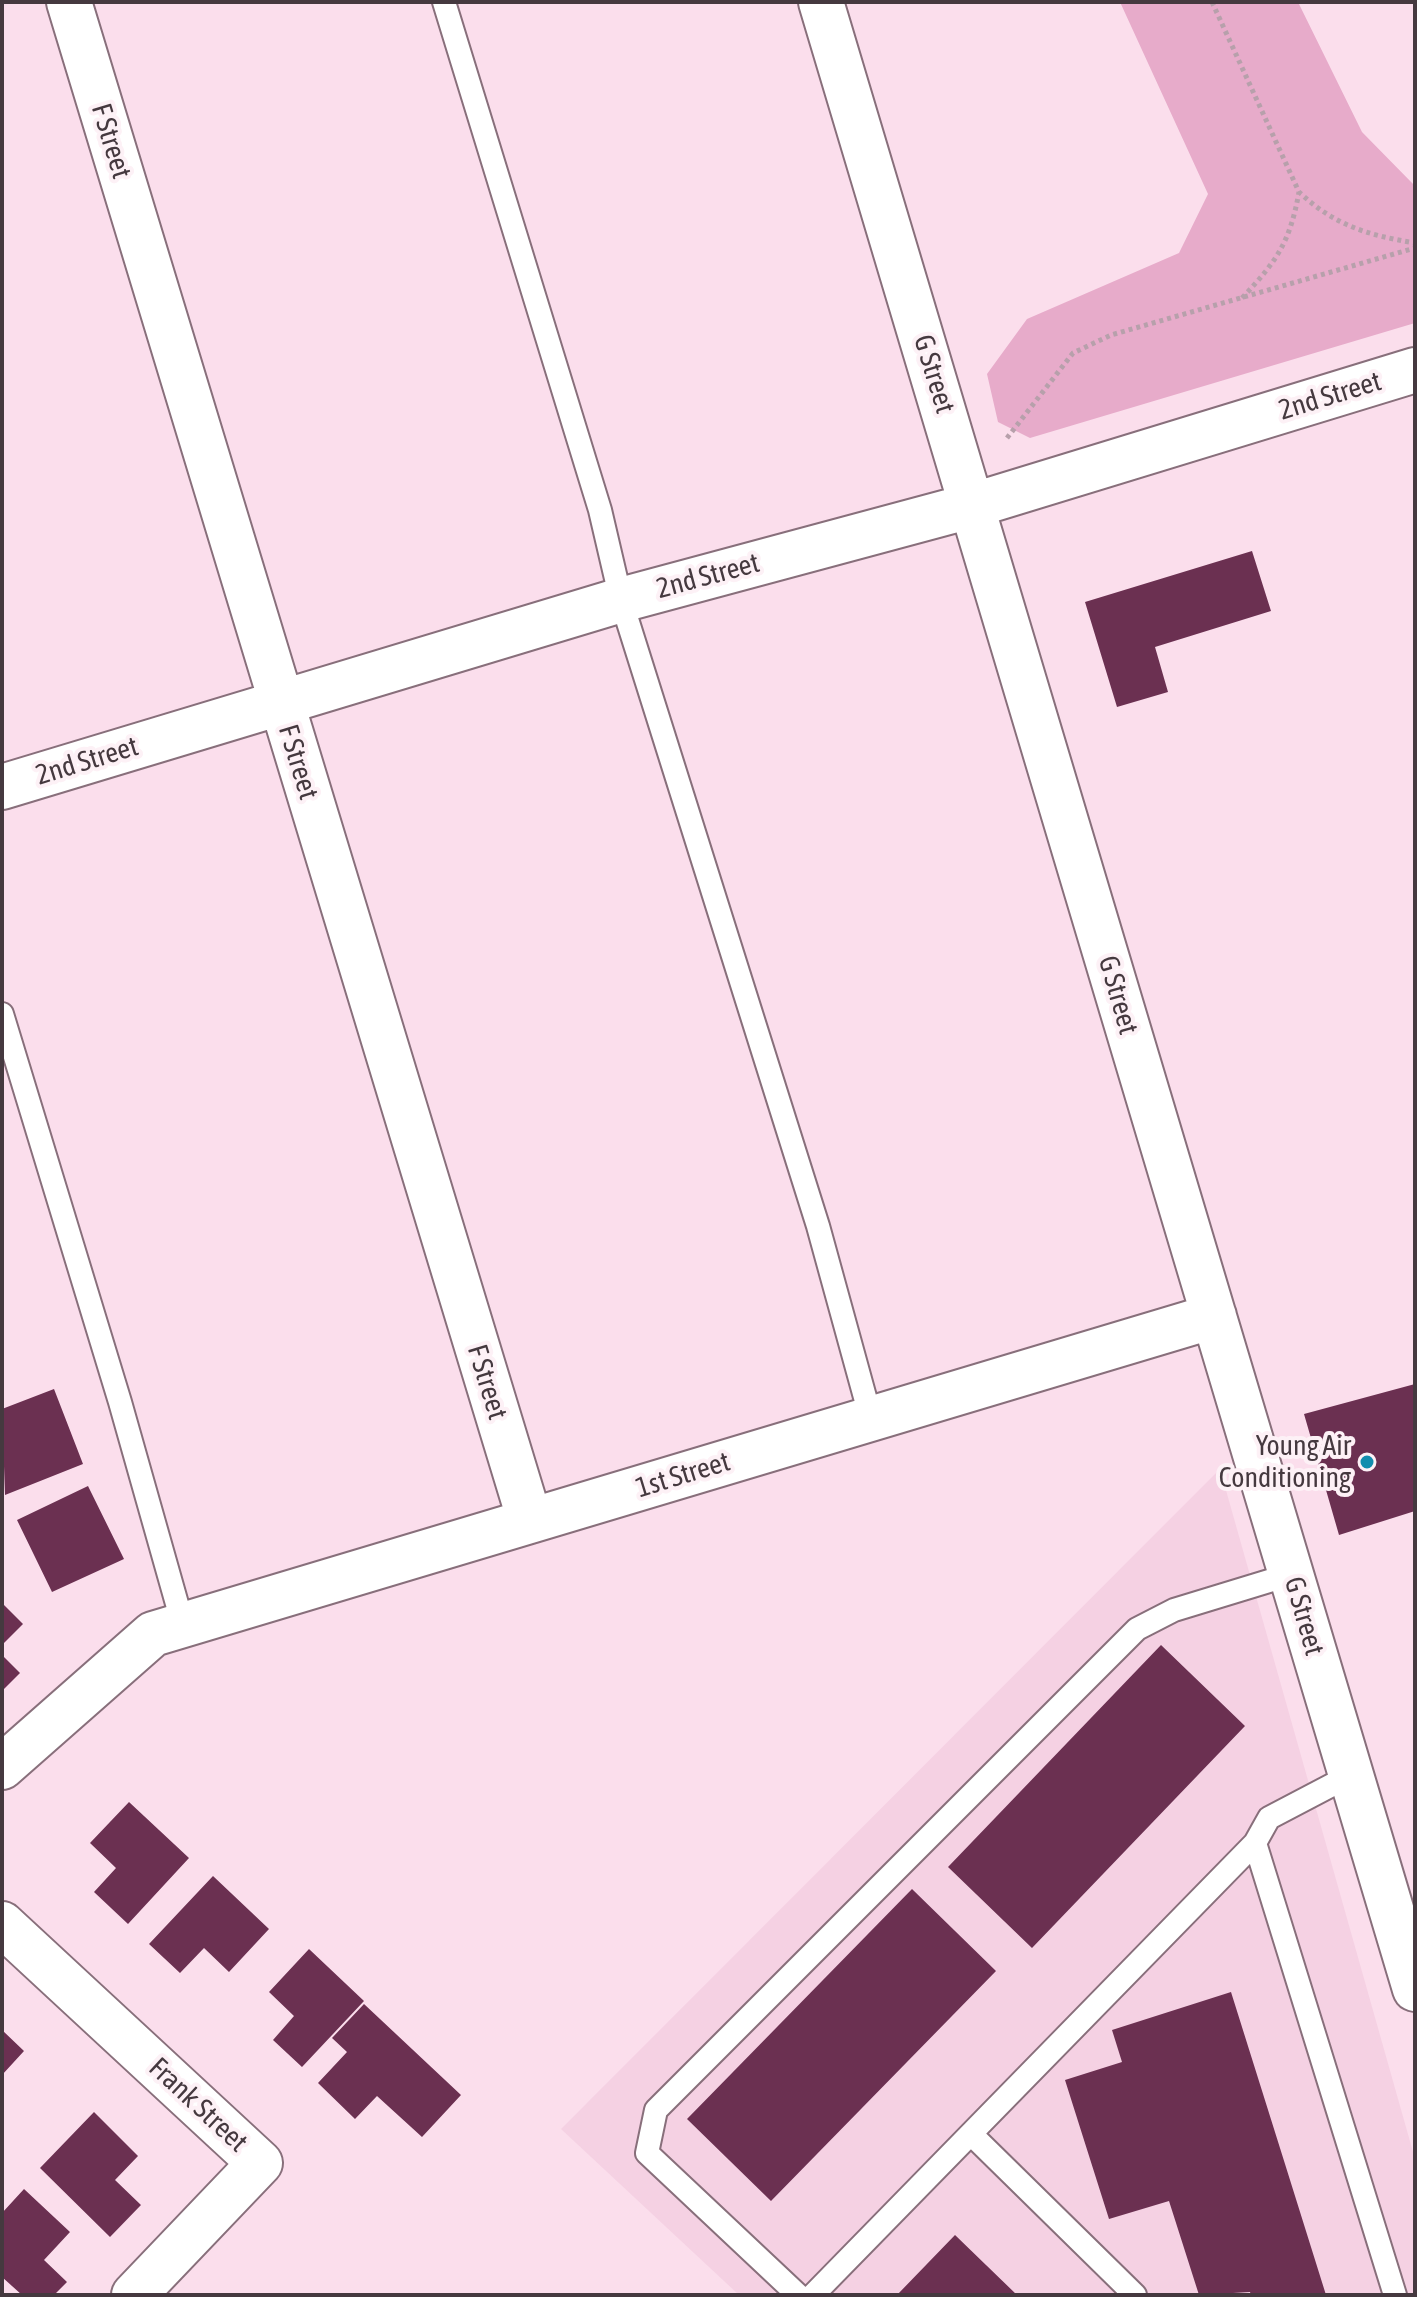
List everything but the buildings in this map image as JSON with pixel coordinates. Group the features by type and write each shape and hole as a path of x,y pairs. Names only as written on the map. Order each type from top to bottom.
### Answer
{"street":[{"name":"F Street","path":"69,2 530,1521"},
{"name":"G Street","path":"821,2 974,505 1415,1989"},
{"name":"2nd Street","path":"2,787 621,600 974,505 1415,370"},
{"name":"1st Street","path":"168,1630 1214,1316"},
{"path":"2,1767 168,1630"},
{"name":"Frank Street","path":"2,1924 260,2163 134,2295"}],"lane":[{"path":"444,2 596,495 621,600 818,1226 871,1419"},
{"path":"2,1014 120,1402 168,1630"},
{"path":"798,2295 647,2153 656,2110 1137,1629 1174,1610 1292,1574"},
{"path":"813,2295 1255,1843 1269,1818 1351,1775"},
{"path":"1255,1843 1395,2295"},
{"path":"971,2134 1135,2295"}],"path":[{"path":"1212,2 1299,192 1323,214 1350,226 1415,245"},
{"path":"1241,298 1286,246 1299,192"},
{"path":"1007,438 1048,380 1073,353 1111,335 1415,245"}],"shaded area":[{"path":"1120,2 1298,2 1362,132 1415,186 1415,323 1030,438 998,422 987,374 1027,319 1179,253 1208,194"},
{"path":"1220,1469 1415,2159 1415,2295 739,2295 561,2129"}],"place":[{"name":"Young Air Conditioning","path":"1367,1462"}]}
